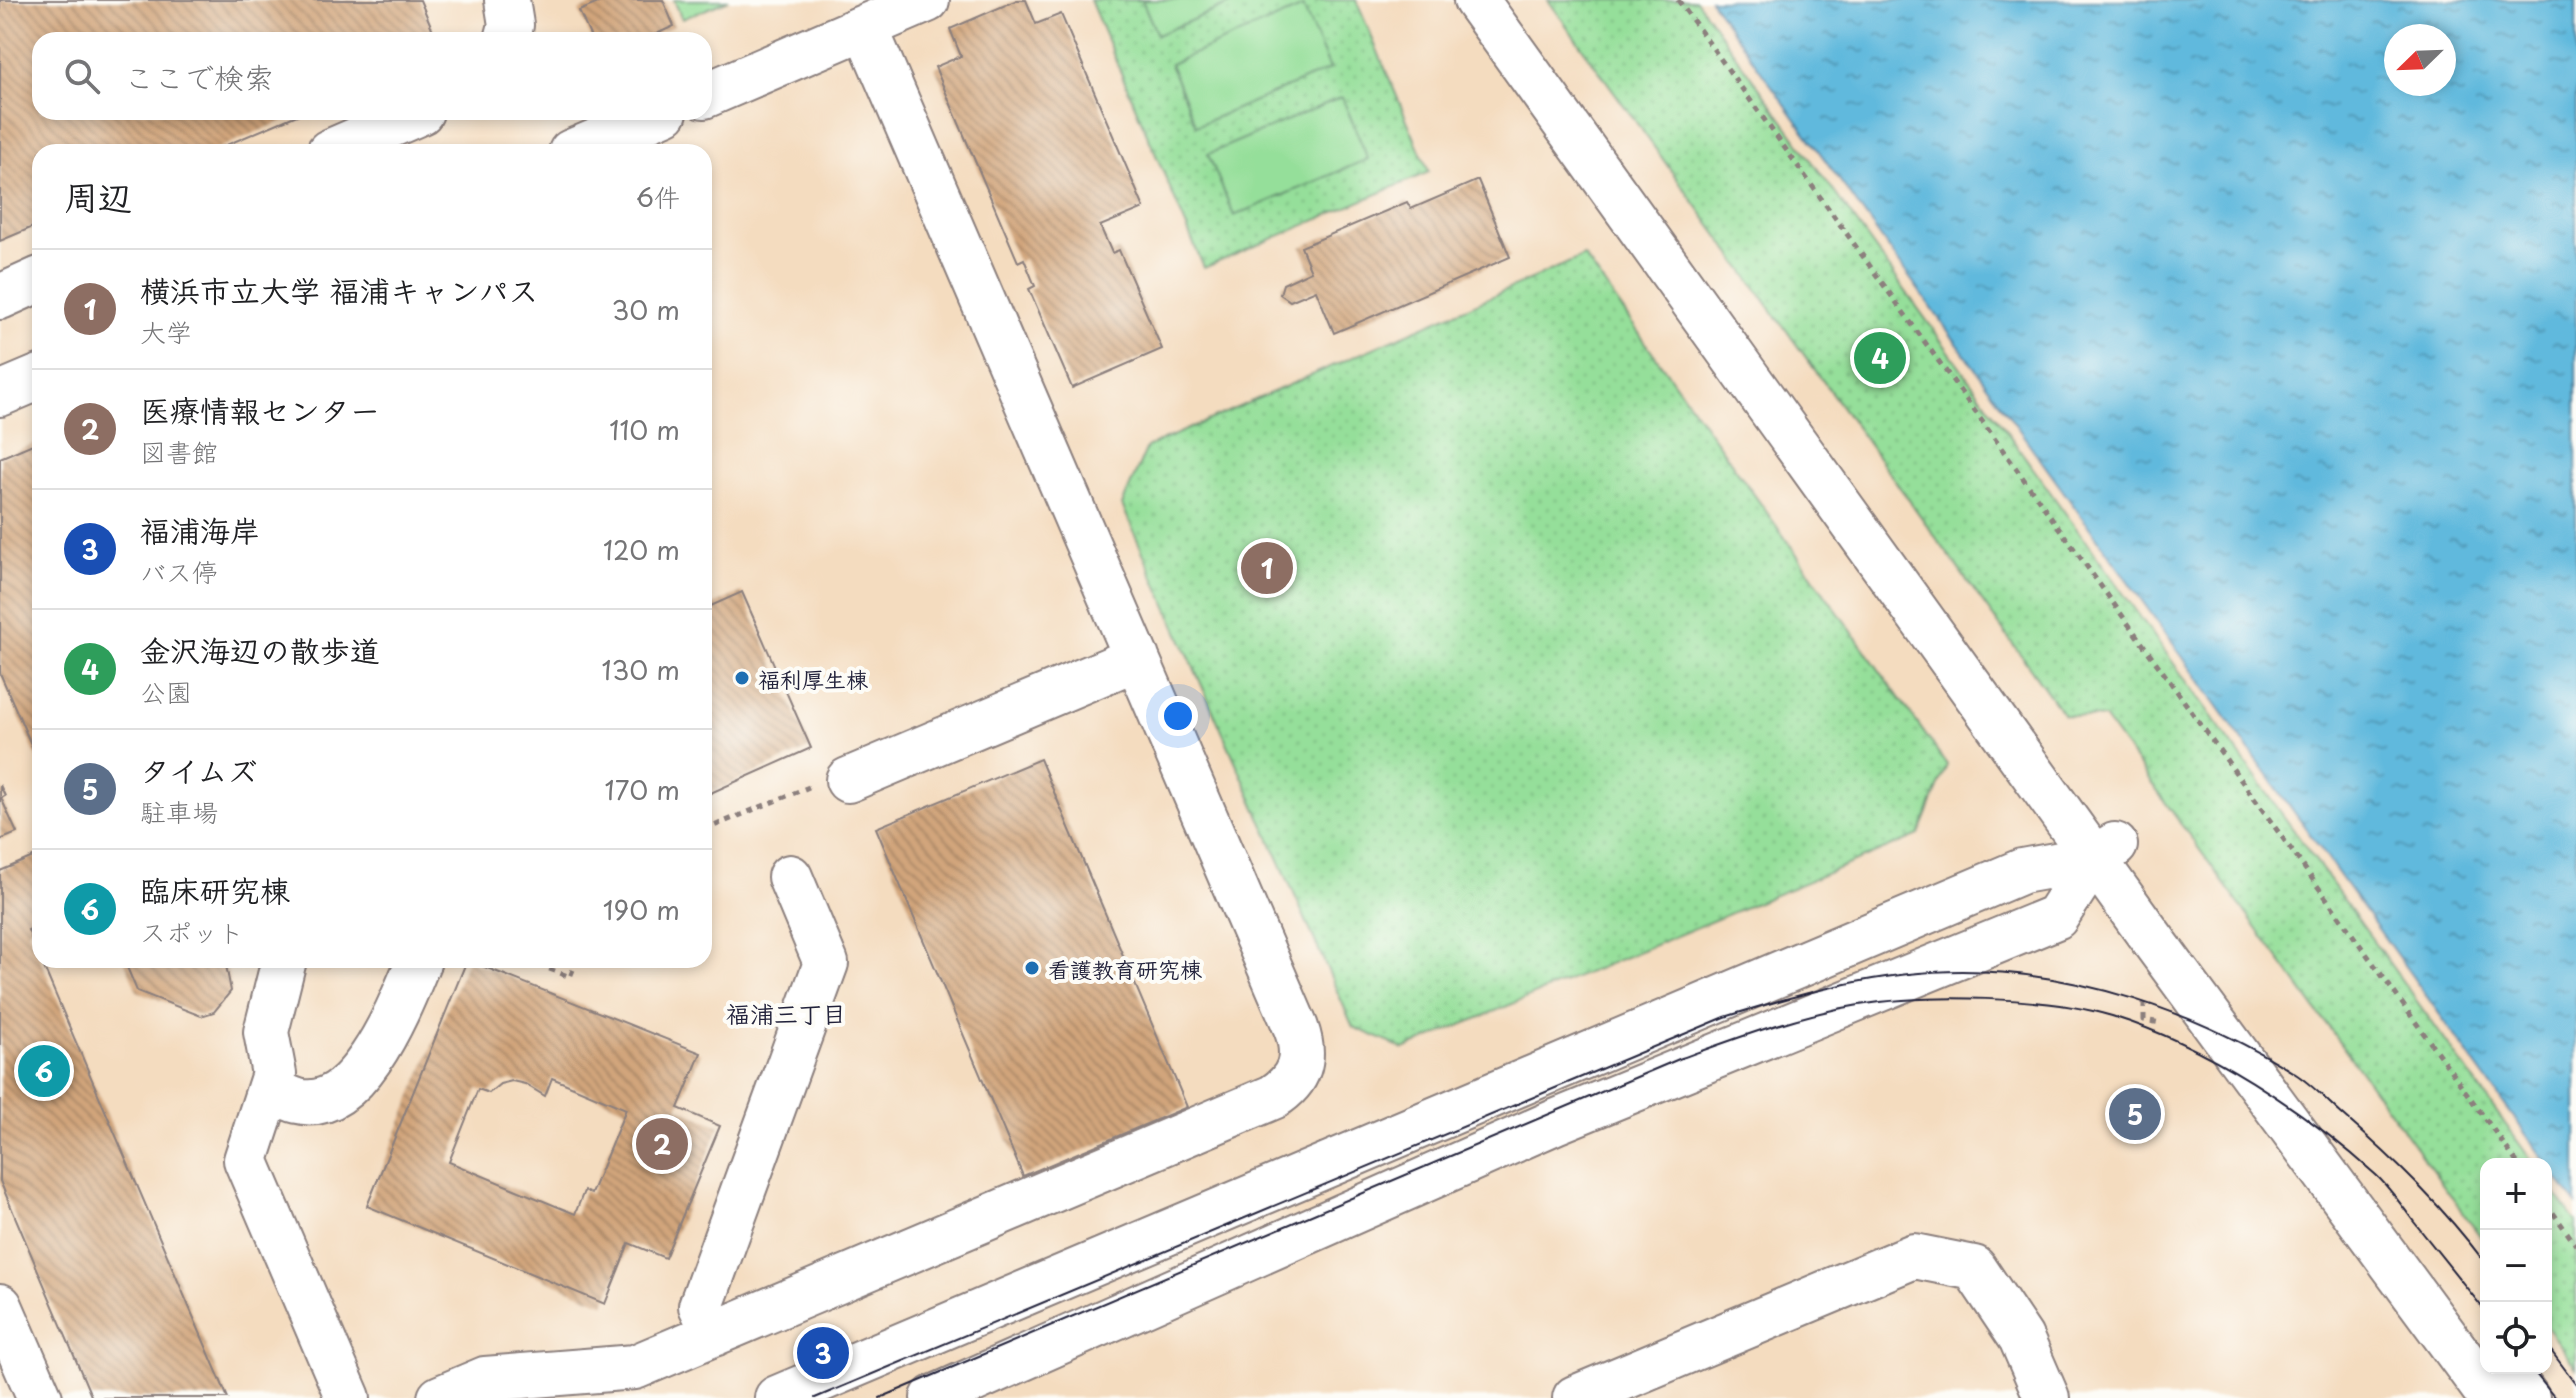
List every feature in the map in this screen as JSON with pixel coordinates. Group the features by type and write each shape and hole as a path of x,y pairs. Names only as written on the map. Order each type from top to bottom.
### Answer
{"street":[{"path":"507,0 509,32"},
{"path":"712,93 927,0"},
{"path":"1476,0 2105,851 2480,1335"},
{"path":"1507,0 2491,1398"},
{"path":"440,1398 485,1379 635,1367 1273,1097 1294,1080 1302,1055 1296,1028 865,27"},
{"path":"347,144 403,120"},
{"path":"590,144 646,120"},
{"path":"0,297 32,283"},
{"path":"0,394 32,380"},
{"path":"848,780 1137,658"},
{"path":"777,1398 2022,871 2105,851"},
{"path":"933,1398 1555,1122 2056,917 2105,851"},
{"path":"714,1334 701,1306 826,963 790,877"},
{"path":"282,968 267,1024 274,1074 246,1160 348,1398"},
{"path":"270,1088 300,1102 332,1098 352,1085 370,1059 415,968"},
{"path":"1575,1398 1914,1256 1974,1268 2021,1338 2047,1398"},
{"path":"0,1306 40,1398"},
{"path":"2509,1374 2527,1398"}],"path":[{"path":"1678,0 2514,1158"},
{"path":"712,827 827,779 848,780"},
{"path":"547,968 570,977 574,968"},
{"path":"2552,1211 2576,1245"}],"green space":[{"path":"674,0 729,0 682,19"},
{"path":"1090,0 1356,0 1429,172 1204,268"},
{"path":"1142,0 1239,0 1157,35"},
{"path":"1548,0 1696,0 2530,1158 2480,1158 2480,1236 2104,718 2064,715"},
{"path":"1303,7 1330,69 1196,126 1170,64"},
{"path":"1342,97 1368,159 1234,216 1208,154"},
{"path":"1584,256 1947,765 1919,835 1404,1049 1353,1027 1122,505 1147,447"},
{"path":"2552,1189 2576,1222 2576,1368 2552,1335"}],"water":[{"path":"1710,0 2576,0 2576,1204 2552,1171 2552,1158 2543,1158"}],"building":[{"path":"0,0 420,0 434,32 32,32 32,120 285,120 229,144 32,144 32,227 0,241"},
{"path":"605,0 663,0 674,26 661,32 588,32 579,11"},
{"path":"1017,0 1026,0 1036,24 1061,14 1144,208 1100,226 1112,253 1119,250 1162,349 1072,388 1029,289 1035,286 1024,259 1018,262 935,67 961,56 950,29"},
{"path":"1478,180 1510,257 1334,333 1316,290 1290,301 1280,294 1283,284 1311,271 1301,247 1407,202 1411,209"},
{"path":"32,444 32,747 0,673 0,458"},
{"name":"福利厚生棟","path":"742,592 811,748 712,792 712,605"},
{"name":"看護教育研究棟","path":"1040,759 1187,1107 1023,1176 876,828"},
{"path":"0,785 5,796 1,798 17,833 0,840"},
{"path":"32,857 32,928 28,930 32,939 32,968 44,968 228,1398 92,1398 0,1181 0,871"},
{"path":"127,968 227,968 231,991 214,1012 201,1016 137,991"},
{"path":"464,968 487,968 701,1053 678,1108 720,1126 665,1258 629,1243 605,1304 367,1206","holes":["552,1078 626,1109 591,1194 584,1191 575,1214 449,1162 478,1089 489,1093 500,1084 512,1081 525,1084 545,1096"]}],"tram line":[{"path":"815,1398 1725,1017 1842,985 1931,972 2005,973 2092,987 2176,1014 2256,1051 2307,1082 2383,1151 2437,1205 2480,1256"},
{"path":"880,1398 1679,1059 1813,1015 1859,1005 1918,999 2021,1001 2085,1009 2147,1028 2218,1062 2285,1103 2376,1175 2480,1304"},
{"path":"2552,1352 2576,1384"},
{"path":"2536,1374 2555,1398"}],"place":[{"name":"金沢海辺の散歩道","path":"1880,358"},
{"name":"横浜市立大学 福浦キャンパス","path":"1267,568"},
{"name":"福利厚生棟","path":"742,678"},
{"name":"看護教育研究棟","path":"1032,968"},
{"name":"臨床研究棟","path":"44,1071"},
{"name":"タイムズ","path":"2135,1114"},
{"name":"医療情報センター","path":"662,1144"},
{"name":"福浦海岸","path":"823,1353"}],"district":[{"name":"福浦三丁目","path":"786,1013"}]}
